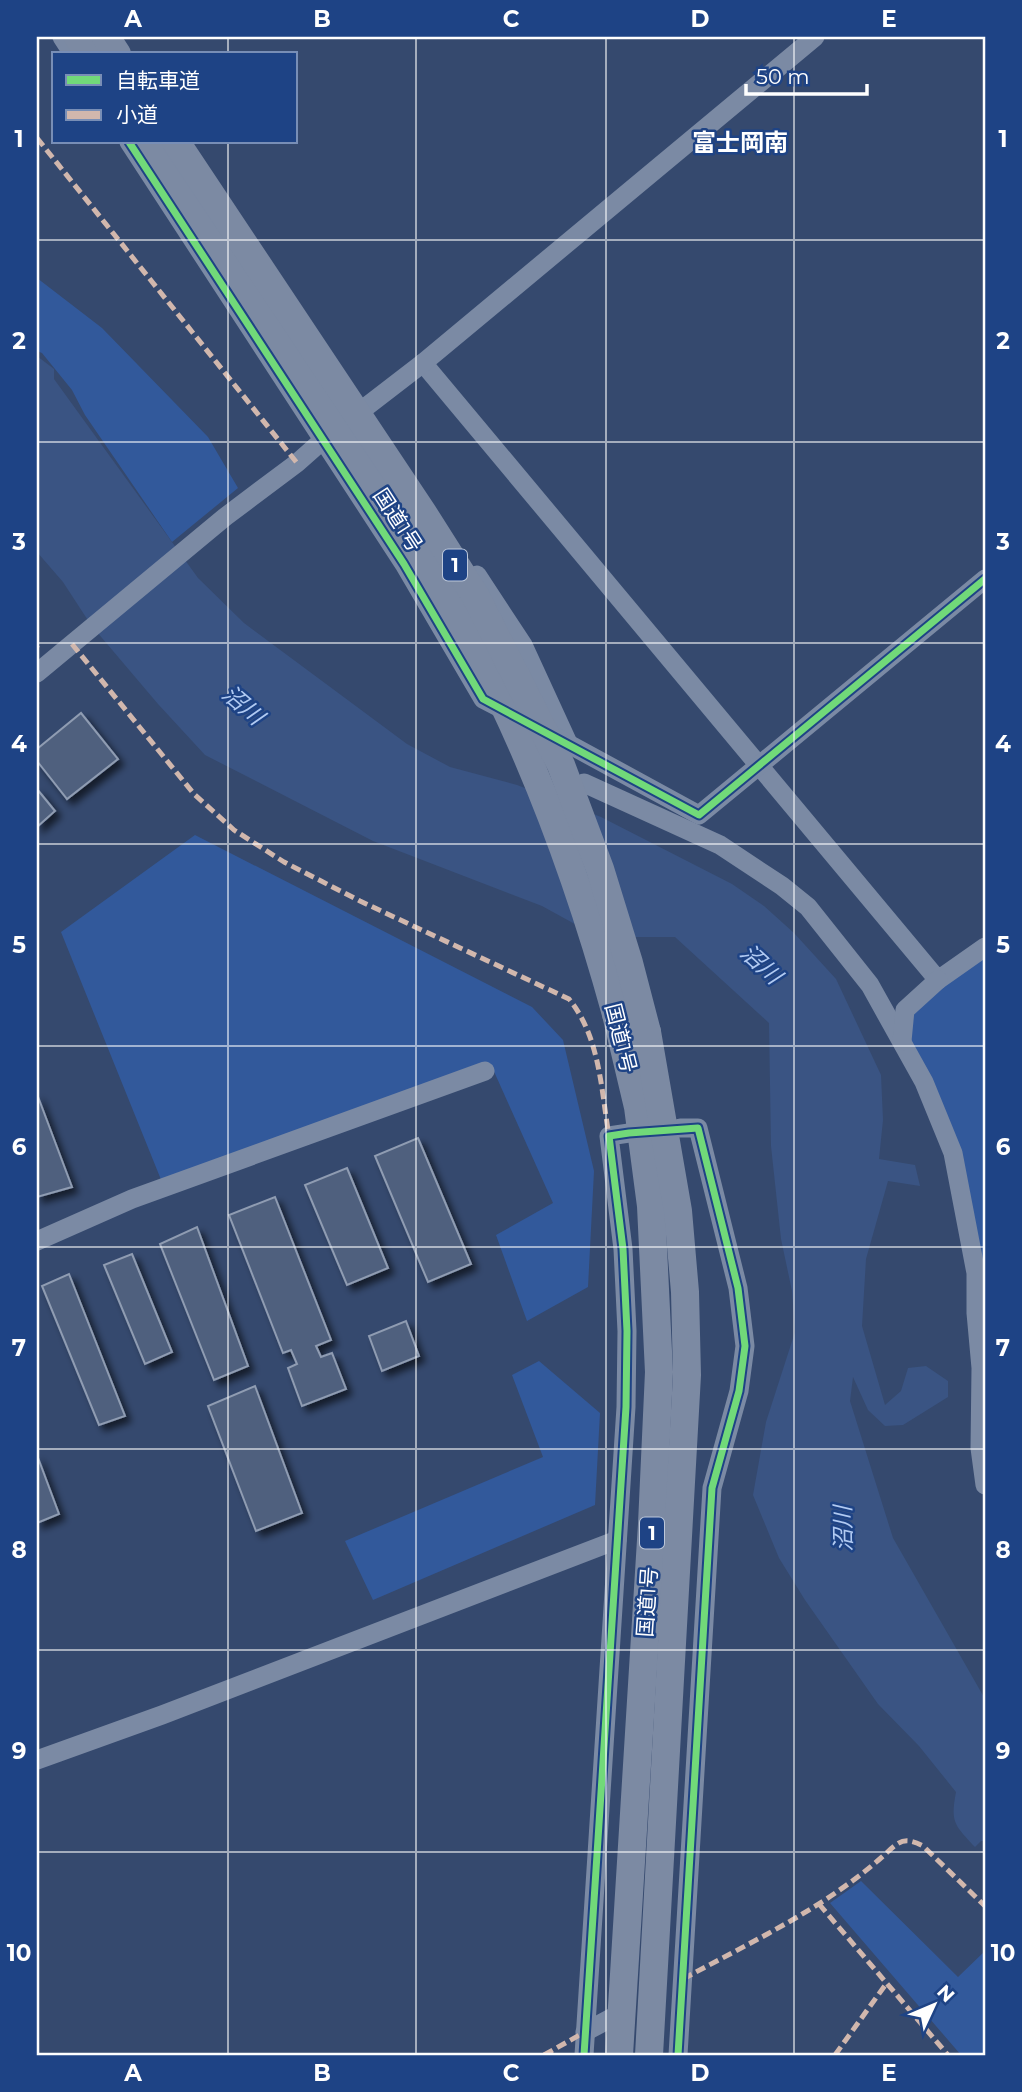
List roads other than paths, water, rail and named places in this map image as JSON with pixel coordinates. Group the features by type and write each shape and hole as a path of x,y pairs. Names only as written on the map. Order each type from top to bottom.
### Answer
{"highway":[{"path":"78,37 88,52"},
{"path":"106,37 116,52"},
{"name":"国道1号","path":"149,144 404,527 501,698 575,874 616,1014 638,1107 651,1206 659,1372 619,2055"},
{"name":"国道1号","path":"177,144 423,513 475,596 561,765 600,869 647,1032 678,1211 685,1292 687,1375 649,2055"}],"street":[{"path":"62,37 72,52"},
{"path":"121,37 132,52"},
{"path":"37,673 225,517 423,363 815,37"},
{"path":"130,144 404,564 483,699 699,815 985,579"},
{"path":"191,144 523,645 568,743"},
{"path":"423,363 938,980"},
{"path":"584,783 720,845 782,886 808,907 870,985 902,1041 924,1082 953,1153 976,1273 976,1313 981,1368 980,1448 985,1485"},
{"path":"902,1041 905,1010 938,980 985,947"},
{"path":"37,1241 132,1199 485,1071"},
{"path":"678,2055 675,1983 712,1488 739,1391 745,1346 738,1288 698,1128 680,1128"},
{"path":"584,2055 626,1407 627,1331 623,1249 609,1136 629,1133"},
{"path":"37,1760 175,1710 617,1540"},
{"path":"585,2032 611,2018"}],"water":[{"name":"沼川","path":"37,356 54,369 54,379 198,578 244,623 407,744 450,767 517,785 601,817 732,884 764,906 794,933 836,979 881,1075 883,1120 879,1159 915,1165 920,1186 888,1181 866,1259 862,1326 885,1405 901,1391 908,1368 926,1366 948,1381 948,1397 903,1425 885,1426 868,1410 853,1377 850,1401 893,1538 985,1699 985,1841 975,1847 959,1828 954,1817 956,1792 919,1746 878,1704 805,1600 779,1558 753,1495 766,1422 795,1332 792,1291 781,1239 771,1146 769,1023 675,937 620,937 613,945 542,906 373,841 205,755 91,625 63,582 37,552"}],"district":[{"name":"富士岡南","path":"740,142"}]}
